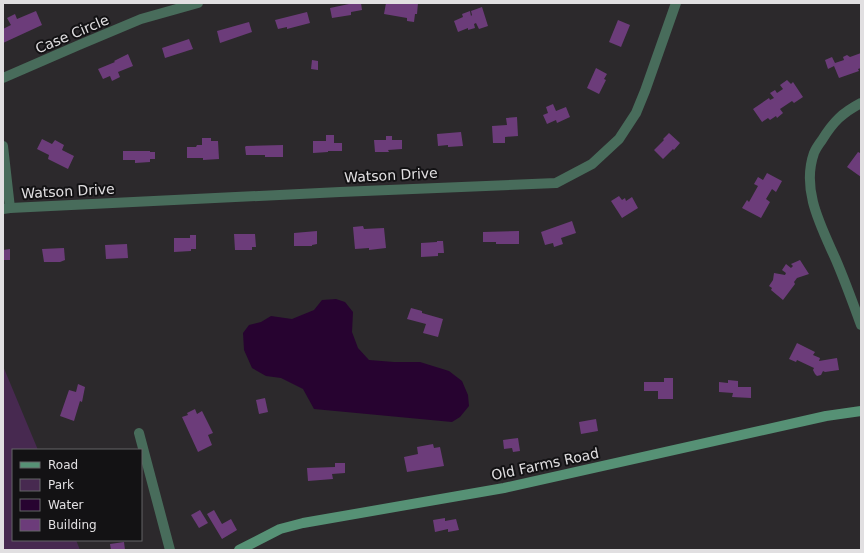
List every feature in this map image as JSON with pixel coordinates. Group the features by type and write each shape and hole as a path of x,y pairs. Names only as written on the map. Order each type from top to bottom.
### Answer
{"street":[{"name":"Case Circle","path":"3,78 141,20 198,3"},
{"name":"Watson Drive","path":"7,208 556,183 592,164 620,139 636,113 646,91 676,3"},
{"path":"861,103 838,118 827,131 814,151 810,169 809,184 814,207 861,325"},
{"path":"3,146 7,208"},
{"name":"Old Farms Road","path":"239,550 280,529 302,523 504,488 826,416 861,411"},
{"path":"139,433 170,550"}],"green space":[{"path":"3,366 38,449 12,449 12,541 76,541 80,550 3,550"}],"water":[{"path":"336,299 345,302 353,312 352,332 358,348 369,360 420,362 449,371 462,381 468,395 469,406 460,417 452,422 314,409 303,389 281,378 266,376 252,368 244,350 243,333 249,325 261,322 271,316 292,319 314,310 322,300"}],"building":[{"path":"349,3 361,3 362,10 351,12 351,15 332,18 330,8"},
{"path":"386,3 418,3 417,14 415,14 414,22 407,21 407,18 384,14"},
{"path":"482,7 488,26 479,29 476,23 474,24 475,28 468,30 468,28 458,32 454,21 463,17 462,14 470,11 471,16 471,11"},
{"path":"36,11 42,25 3,43 3,29 11,25 7,18 15,14 17,19"},
{"path":"307,12 310,23 287,29 287,27 278,29 275,20"},
{"path":"618,20 630,25 621,47 609,42"},
{"path":"249,22 252,32 220,43 217,31"},
{"path":"189,39 193,49 165,58 162,48"},
{"path":"861,53 861,68 858,69 859,71 839,78 834,66 828,69 825,60 832,57 835,63 844,60 843,57 847,55 850,57"},
{"path":"128,54 133,66 118,72 120,77 112,81 110,76 103,79 98,69 115,62 114,61"},
{"path":"312,60 318,61 318,70 311,69"},
{"path":"596,68 607,74 604,79 606,80 599,94 587,88"},
{"path":"787,80 791,84 793,82 803,97 794,103 792,101 780,109 783,113 777,118 776,116 770,120 768,118 762,122 753,109 769,98 770,100 774,98 770,93 775,90 777,93 783,89 780,85"},
{"path":"553,104 556,111 566,107 570,117 557,123 556,120 547,124 543,115 548,113 546,107"},
{"path":"517,117 518,136 505,137 505,143 493,143 492,126 507,125 506,118"},
{"path":"461,132 463,146 438,146 437,134"},
{"path":"669,133 680,143 663,159 654,150"},
{"path":"326,135 334,135 334,143 342,143 342,151 313,153 313,141 326,141"},
{"path":"386,136 392,136 392,140 402,140 402,149 388,150 389,152 375,152 374,140 386,140"},
{"path":"202,138 211,138 211,141 218,141 219,159 203,160 203,158 187,158 187,147 202,145"},
{"path":"42,139 52,144 55,140 64,145 62,150 74,156 68,169 48,159 49,155 37,149"},
{"path":"283,145 283,157 246,155 246,146"},
{"path":"123,151 155,152 155,159 150,159 150,162 135,163 135,160 123,160"},
{"path":"861,151 861,177 847,167 858,152 860,153"},
{"path":"767,173 782,181 776,192 772,189 766,199 770,202 761,218 742,208 747,200 749,202 758,186 754,184 758,177 763,180"},
{"path":"619,196 622,200 625,198 626,201 632,197 638,208 622,218 611,201"},
{"path":"572,221 576,233 561,238 563,244 554,247 553,243 545,245 541,232"},
{"path":"363,226 364,229 384,228 386,248 369,250 369,248 355,249 353,227"},
{"path":"317,231 317,244 312,246 294,246 294,233"},
{"path":"519,231 519,244 496,244 496,242 483,242 483,232"},
{"path":"234,234 255,234 256,247 252,247 252,250 235,250"},
{"path":"190,235 196,235 196,249 191,249 191,251 174,252 174,238 190,238"},
{"path":"443,241 444,253 438,253 438,256 421,257 421,243"},
{"path":"127,244 128,258 106,259 105,245"},
{"path":"64,248 65,260 60,262 44,262 42,249"},
{"path":"10,249 10,260 3,260 3,250"},
{"path":"800,260 809,274 797,278 794,282 795,284 783,300 771,290 772,288 769,286 773,280 774,273 785,275 786,273 782,270 786,264 791,268 793,266 791,264"},
{"path":"411,308 443,319 438,337 423,333 426,324 407,319"},
{"path":"797,343 815,352 813,355 820,358 819,361 837,358 839,370 823,371 821,375 817,376 813,370 814,368 797,360 796,362 789,359"},
{"path":"664,378 673,378 673,399 658,399 658,391 644,391 644,382 664,382"},
{"path":"728,380 738,381 738,387 751,387 751,398 732,397 733,393 719,392 719,382 728,383"},
{"path":"78,384 85,387 82,402 80,401 74,421 60,416 69,390 76,392"},
{"path":"265,398 268,412 259,414 256,400"},
{"path":"195,409 197,414 202,411 213,433 208,435 212,445 198,452 182,417 188,415 187,413"},
{"path":"596,419 598,431 581,434 579,422"},
{"path":"518,438 520,451 513,452 512,448 504,449 503,440"},
{"path":"433,444 434,448 440,447 444,466 407,472 404,457 418,454 417,447"},
{"path":"335,463 345,463 345,473 332,474 333,479 308,481 307,468 335,467"},
{"path":"200,510 208,523 199,528 191,515"},
{"path":"214,510 222,524 231,519 237,530 222,539 207,514"},
{"path":"445,518 445,521 456,519 459,530 448,532 448,529 435,532 433,520"},
{"path":"124,542 125,550 111,550 110,544"}]}
